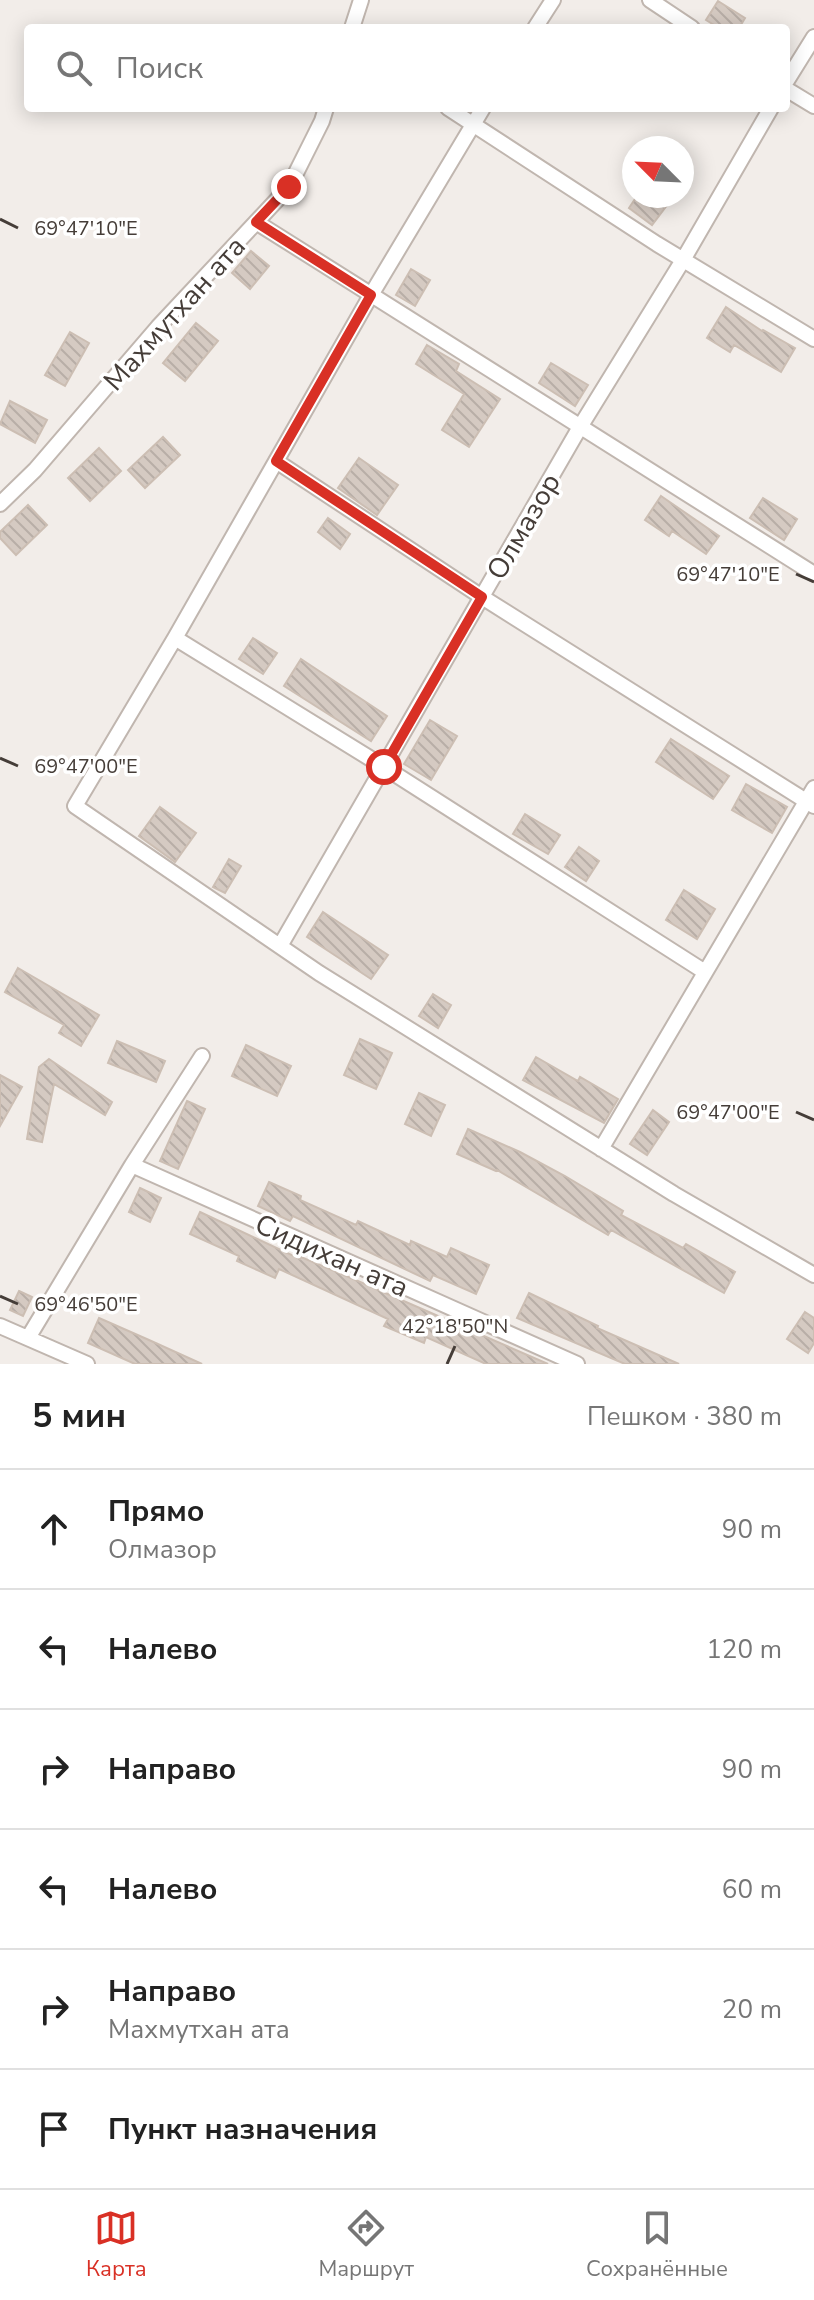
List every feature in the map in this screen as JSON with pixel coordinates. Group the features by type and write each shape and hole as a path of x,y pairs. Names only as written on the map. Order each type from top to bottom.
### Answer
{"street":[{"path":"353,24 361,0"},
{"path":"538,24 553,0"},
{"path":"650,0 686,24"},
{"path":"790,76 814,37"},
{"path":"790,91 814,106"},
{"name":"Махмутхан ата","path":"0,504 35,470 158,327 289,187 325,112"},
{"path":"454,112 683,260 814,339"},
{"path":"480,112 75,806 319,973 674,1194 814,1275"},
{"name":"Олмазор","path":"280,946 580,427 683,260 769,112"},
{"path":"256,222 814,574"},
{"path":"276,461 482,597 812,798 601,1149"},
{"path":"175,638 705,972"},
{"path":"28,1338 202,1056"},
{"name":"Сидихан ата","path":"132,1165 577,1364"},
{"path":"0,1326 87,1364"}],"building":[{"path":"718,1 745,18 741,24 712,24 706,20"},
{"path":"629,208 665,208 652,225"},
{"path":"251,251 269,266 250,289 232,273"},
{"path":"411,269 430,280 415,306 396,295"},
{"path":"726,307 795,348 781,372 734,345 730,352 707,338"},
{"path":"196,323 218,341 185,381 163,363"},
{"path":"70,332 89,343 65,386 45,375"},
{"path":"427,345 459,364 456,371 500,399 469,447 442,430 464,394 416,364"},
{"path":"551,363 588,385 575,406 539,383"},
{"path":"10,401 47,420 35,443 0,424"},
{"path":"163,437 180,455 145,488 128,470"},
{"path":"99,448 121,471 90,501 68,478"},
{"path":"359,458 398,485 377,515 338,488"},
{"path":"661,496 719,536 706,554 672,531 669,536 645,520"},
{"path":"763,498 797,519 784,540 750,518"},
{"path":"28,505 47,525 16,555 0,538 0,532"},
{"path":"328,518 350,534 340,549 318,532"},
{"path":"253,638 277,653 263,674 239,659"},
{"path":"301,659 387,716 371,741 284,686"},
{"path":"430,720 457,736 431,780 404,764"},
{"path":"671,739 729,776 713,799 656,762"},
{"path":"746,784 787,807 772,833 732,810"},
{"path":"160,807 196,833 175,862 139,836"},
{"path":"525,814 560,835 548,854 513,834"},
{"path":"579,847 599,861 586,881 565,867"},
{"path":"229,859 241,866 225,893 213,887"},
{"path":"684,890 715,909 697,939 666,920"},
{"path":"323,912 388,955 371,979 307,937"},
{"path":"18,968 99,1015 81,1046 59,1033 64,1025 5,992"},
{"path":"433,994 451,1005 438,1028 419,1016"},
{"path":"360,1039 392,1053 376,1089 344,1075"},
{"path":"117,1041 165,1061 156,1082 108,1063"},
{"path":"246,1045 291,1066 277,1096 232,1076"},
{"path":"536,1057 618,1099 604,1123 523,1080"},
{"path":"49,1059 112,1102 105,1115 54,1084 42,1142 27,1139 39,1067"},
{"path":"0,1075 22,1087 0,1126"},
{"path":"419,1093 445,1105 431,1136 405,1124"},
{"path":"187,1101 205,1109 178,1169 160,1161"},
{"path":"653,1110 669,1122 647,1155 630,1144"},
{"path":"468,1129 565,1176 623,1211 621,1215 683,1248 686,1244 735,1272 724,1293 611,1230 608,1235 497,1170 457,1154"},
{"path":"269,1182 301,1196 300,1200 356,1225 358,1221 410,1245 411,1241 447,1257 451,1248 489,1265 476,1294 433,1275 430,1281 293,1216 290,1221 258,1206"},
{"path":"140,1188 161,1198 150,1222 129,1212"},
{"path":"200,1212 300,1259 548,1364 486,1364 426,1337 424,1343 384,1326 388,1319 279,1269 275,1278 237,1261 239,1256 190,1234"},
{"path":"19,1291 32,1297 23,1316 10,1310"},
{"path":"529,1293 597,1328 679,1364 625,1364 517,1318"},
{"path":"805,1312 814,1318 814,1343 808,1353 787,1339"},
{"path":"99,1318 202,1364 135,1364 88,1343"}],"route":[{"path":"289,187 256,222 371,295 276,461 482,597 384,767"}]}
